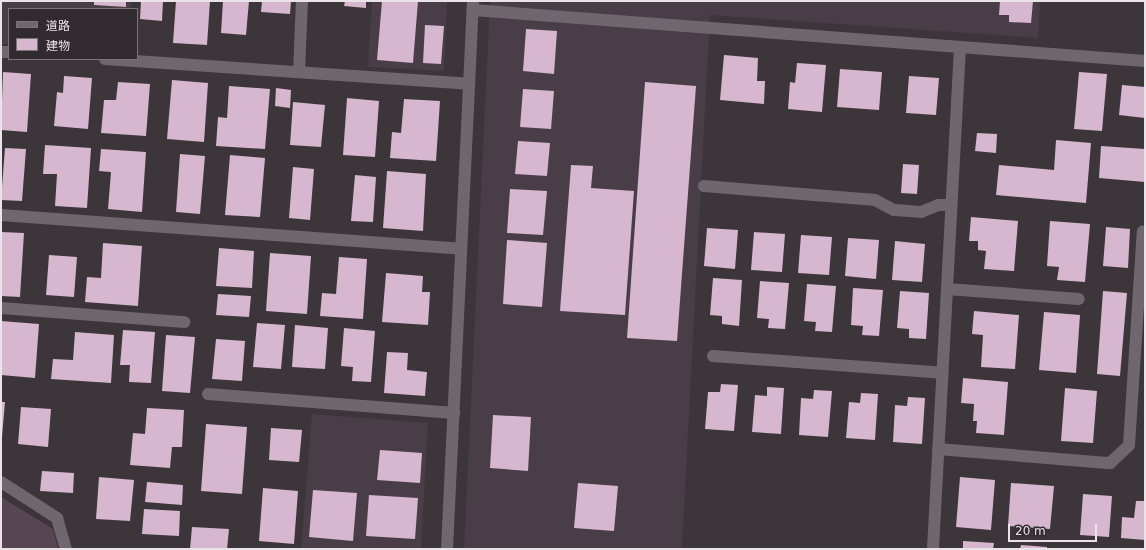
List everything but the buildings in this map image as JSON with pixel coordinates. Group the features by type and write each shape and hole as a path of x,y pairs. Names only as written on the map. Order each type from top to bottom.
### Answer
{"street":[{"path":"298,72 302,1"},
{"path":"447,549 473,6 1145,61"},
{"path":"932,549 960,47"},
{"path":"120,60 469,84"},
{"path":"704,186 875,200 894,210 901,211 921,212 938,205 951,205"},
{"path":"1,215 461,249"},
{"path":"938,449 1110,463 1128,445 1143,231"},
{"path":"947,289 1079,299"},
{"path":"1,308 184,322"},
{"path":"713,356 942,374"},
{"path":"208,394 454,413"},
{"path":"1,482 58,518 66,549"}],"shaded area":[{"path":"1,1 132,1 131,8 8,8 8,44 1,44"},
{"path":"372,1 447,1 444,71 368,67"},
{"path":"490,1 1040,1 1038,38 710,15 682,549 464,549"},
{"path":"312,414 428,423 421,549 301,549"},
{"path":"1,497 53,529 58,549 1,549"}]}
